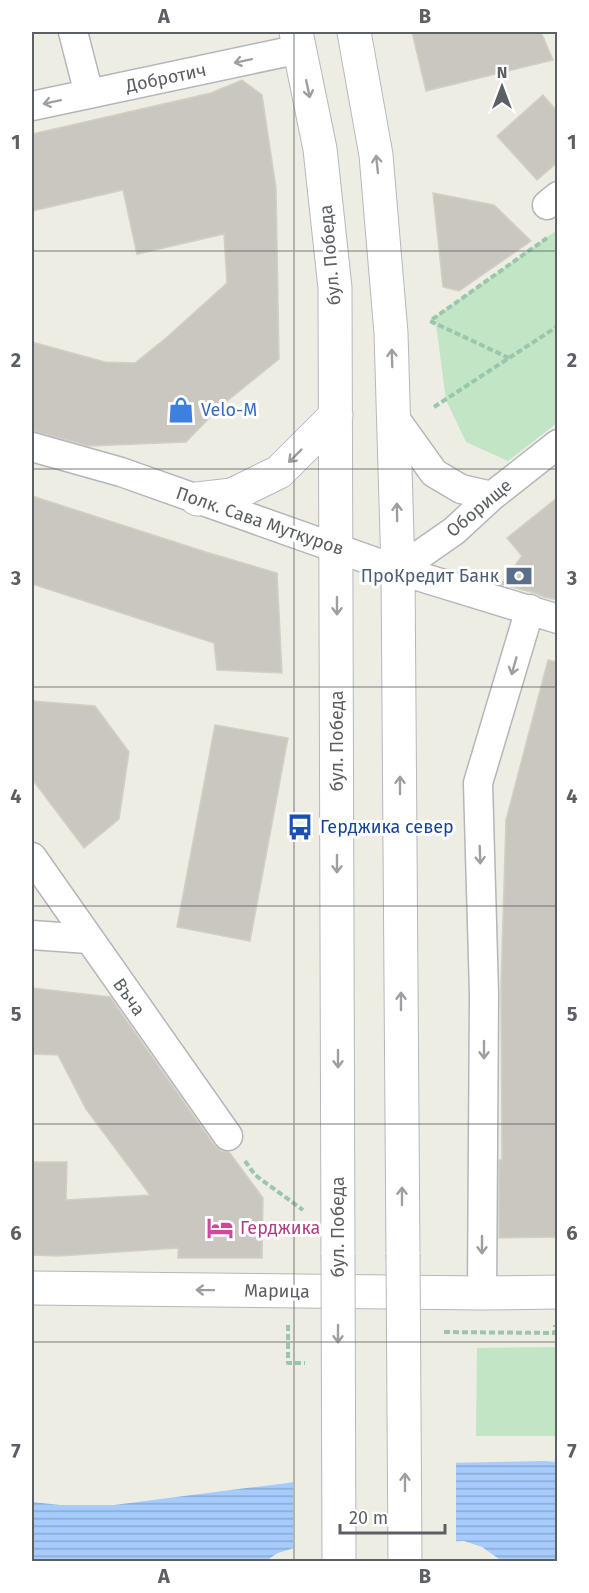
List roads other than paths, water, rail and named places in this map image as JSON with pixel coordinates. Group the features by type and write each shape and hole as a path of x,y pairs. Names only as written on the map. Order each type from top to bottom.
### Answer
{"main road":[{"path":"354,32 376,155 392,333 398,570 405,1562"},
{"name":"бул. Победа","path":"298,40 320,149 335,288 339,1562"},
{"path":"197,499 232,495 279,472 336,415"},
{"name":"Марица","path":"32,1288 558,1292"}],"street":[{"path":"73,32 89,94"},
{"name":"Добротич","path":"32,106 89,94 298,40"},
{"path":"394,417 434,473 461,489 492,496"},
{"name":"Оборище","path":"398,570 454,531 492,496 558,444"},
{"name":"Полк. Сава Муткуров","path":"32,447 121,472 398,570 558,619"},
{"path":"482,1293 484,994 478,783 530,609"},
{"name":"Въча","path":"32,857 228,1136"},
{"path":"32,935 88,939"}],"water":[{"path":"557,1462 557,1561 502,1561 482,1547 464,1541 294,1548 278,1553 264,1562 32,1561 32,1502 60,1505 114,1505 443,1463"}],"place":[{"name":"Velo-M","path":"181,410"},
{"name":"ПроКредит Банк","path":"519,576"},
{"name":"Герджика север","path":"300,827"},
{"name":"Герджика","path":"220,1228"}]}
